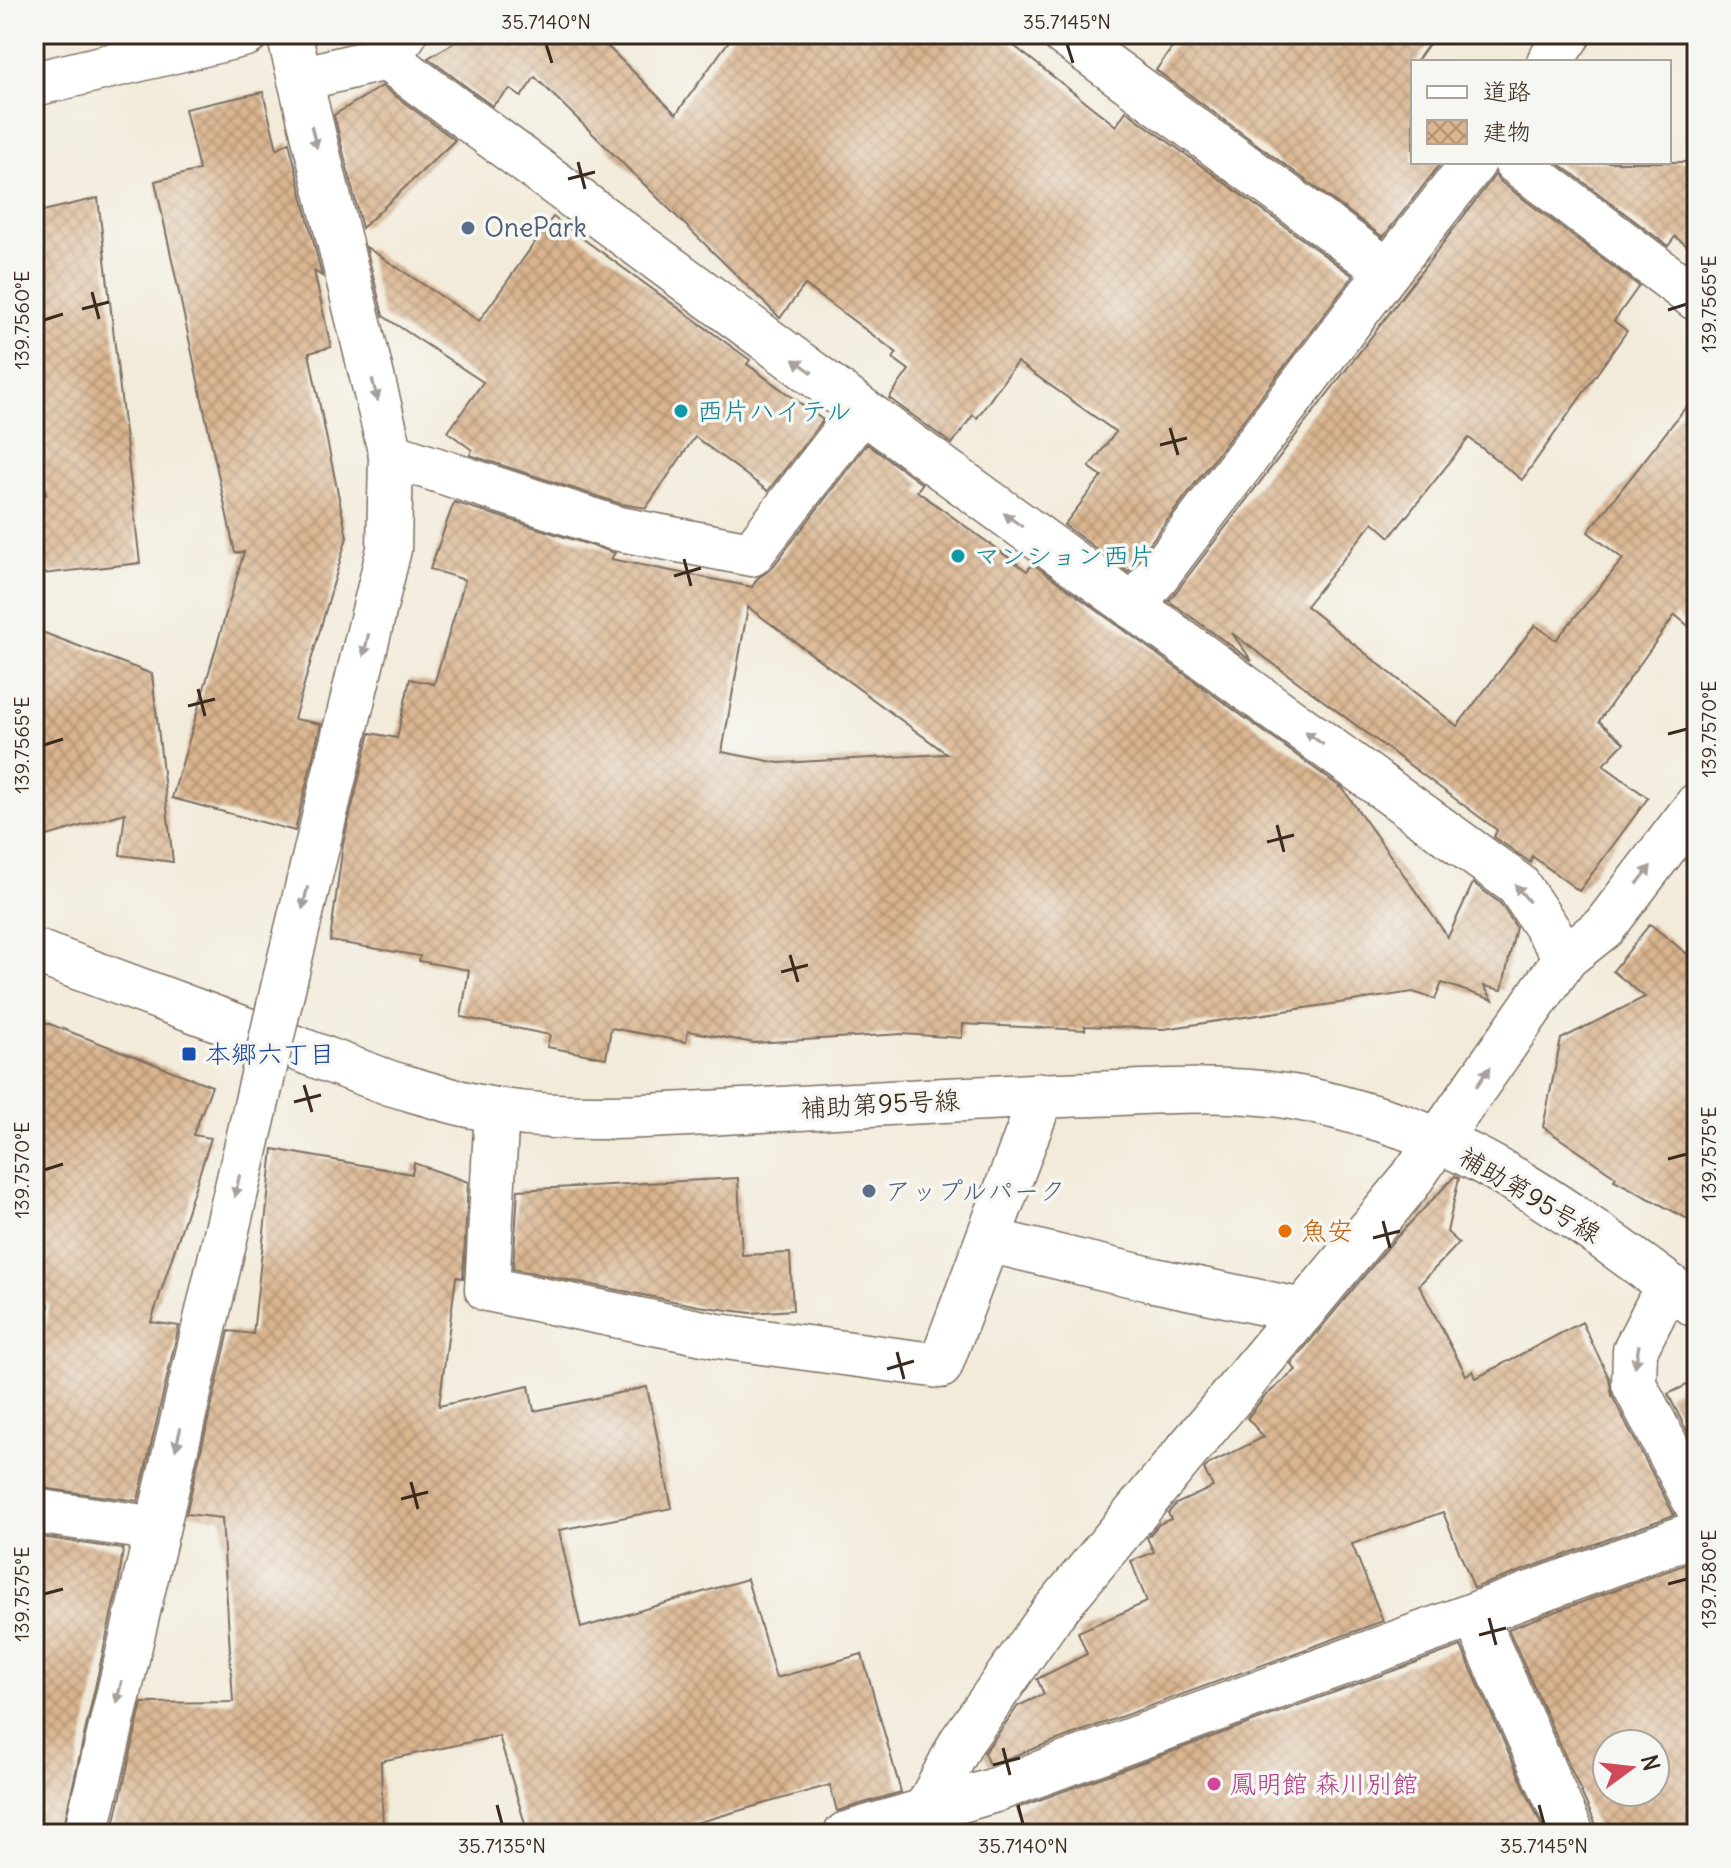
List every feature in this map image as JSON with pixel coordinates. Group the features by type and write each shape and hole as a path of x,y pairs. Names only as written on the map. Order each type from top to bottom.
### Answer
{"street":[{"path":"34,84 246,34"},
{"path":"86,1834 287,971 389,549 391,455 289,34"},
{"path":"1064,34 1388,271"},
{"path":"1550,60 1569,34"},
{"path":"300,79 395,46 862,410 1518,885 1566,957"},
{"path":"1133,607 1472,164"},
{"path":"1519,164 1697,299"},
{"path":"391,455 615,528 751,554 862,410"},
{"path":"931,1816 962,1741 1051,1615 1407,1185 1566,957 1604,927 1697,805"},
{"name":"補助第95号線","path":"34,951 390,1083 497,1110 563,1116 650,1116 1042,1095 1207,1091 1291,1097 1369,1115 1438,1141 1503,1174 1570,1215 1682,1296"},
{"path":"497,1110 487,1289 718,1336 940,1366 1042,1095"},
{"path":"988,1240 1154,1280 1303,1311"},
{"path":"1682,1296 1635,1350 1634,1384 1697,1505"},
{"path":"34,1511 157,1529"},
{"path":"846,1834 931,1816 1697,1533"},
{"path":"1475,1616 1572,1834"}],"building":[{"path":"469,34 595,34 676,114 734,34 999,34 1116,126 1126,111 1353,276 1128,572 1064,525 1102,476 1089,467 1116,432 1017,362 977,418 973,415 952,444 889,398 909,370 893,358 897,353 805,285 780,318 535,77 521,97 510,89 492,106 428,58"},
{"path":"1182,34 1436,34 1417,60 1411,60 1411,164 1440,164 1383,237 1156,70"},
{"path":"382,86 455,140 362,228 334,115"},
{"path":"263,92 277,149 289,142 322,276 314,271 331,347 309,353 347,537 294,719 321,724 295,831 172,798 244,552 235,553 155,181 199,170 185,109"},
{"path":"1697,162 1697,253 1675,237 1668,246 1560,164"},
{"path":"1495,175 1639,286 1614,321 1627,331 1522,480 1469,438 1390,537 1373,522 1306,606 1457,726 1535,625 1556,640 1623,559 1588,532 1697,393 1697,633 1675,615 1599,721 1624,743 1603,765 1648,798 1579,891 1532,856 1531,863 1494,837 1497,830 1232,633 1252,661 1169,601"},
{"path":"98,198 140,563 34,575 34,496 46,495 34,386 34,213"},
{"path":"553,217 750,360 747,364 823,420 768,491 695,437 646,508 621,504 470,455 472,450 448,432 483,382 383,316 366,247 479,321"},
{"path":"867,444 922,484 917,491 1027,571 1033,564 1343,789 1448,937 1473,883 1500,903 1516,927 1502,990 1484,986 1493,1000 1442,983 1435,999 1413,992 1164,1029 1085,1026 1085,1030 963,1024 962,1038 902,1034 754,1043 688,1031 686,1042 611,1028 606,1058 547,1047 550,1035 461,1017 469,970 419,961 420,956 330,941 343,844 370,733 397,738 410,679 434,684 465,580 430,569 454,502 615,553 611,559 752,587 758,578 771,569","holes":["748,607 947,754 779,763 722,752"]},
{"path":"34,629 152,674 173,862 120,855 125,813 34,840"},
{"path":"1650,924 1697,962 1697,1224 1614,1180 1616,1177 1543,1127 1561,1039 1645,997 1613,971"},
{"path":"34,1018 212,1086 193,1135 211,1138 151,1322 179,1326 138,1501 34,1487 34,1395 49,1304 34,1299"},
{"path":"273,1149 412,1174 414,1163 468,1182 463,1278 456,1277 439,1406 529,1386 534,1411 647,1387 672,1508 559,1530 581,1628 747,1579 776,1678 862,1654 901,1792 837,1811 830,1785 657,1834 528,1834 499,1736 381,1761 383,1834 112,1834 142,1703 233,1702 222,1518 186,1514 229,1331 253,1334"},
{"path":"1455,1176 1459,1178 1447,1232 1459,1243 1419,1285 1466,1375 1473,1371 1476,1378 1582,1322 1609,1378 1612,1396 1674,1515 1474,1588 1443,1512 1352,1544 1383,1621 989,1765 984,1753 1018,1706 1044,1694 1037,1679 1087,1654 1078,1632 1147,1602 1131,1561 1154,1552 1147,1538 1159,1524 1171,1519 1168,1513 1176,1504 1213,1487 1204,1469 1209,1464 1264,1437 1247,1418 1264,1397 1296,1370 1291,1364 1393,1241"},
{"path":"738,1178 742,1255 790,1253 793,1310 751,1313 698,1306 513,1269 518,1190"},
{"path":"1697,1380 1697,1451 1668,1394"},
{"path":"34,1536 123,1549 119,1581 62,1834 34,1834"},
{"path":"1697,1560 1697,1823 1673,1834 1600,1834 1508,1629"},
{"path":"1461,1646 1543,1829 1532,1834 1026,1834 1017,1808"}],"place":[{"name":"OnePark","path":"468,228"},
{"name":"西片ハイテル","path":"681,411"},
{"name":"マンション西片","path":"958,556"},
{"name":"本郷六丁目","path":"189,1054"},
{"name":"アップルパーク","path":"869,1191"},
{"name":"魚安","path":"1285,1231"},
{"name":"鳳明館 森川別館","path":"1214,1784"}]}
